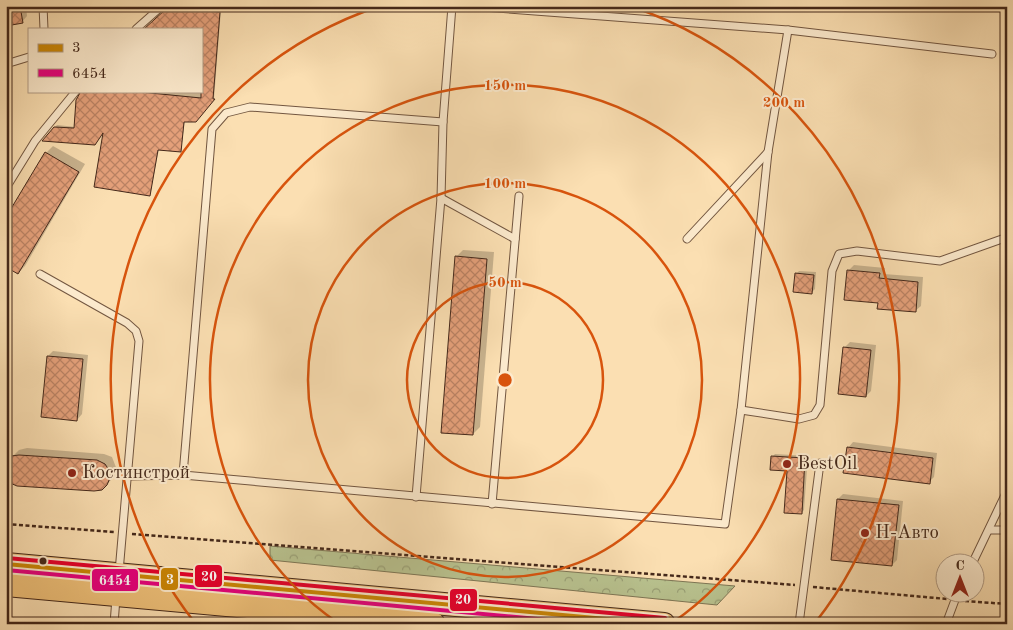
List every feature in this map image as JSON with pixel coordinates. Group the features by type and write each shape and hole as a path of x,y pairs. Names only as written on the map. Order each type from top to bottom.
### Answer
{"main road":[{"path":"6,564 117,585 343,620 434,624"},
{"path":"6,585 117,585 664,624"}],"lane":[{"path":"43,6 44,28"},
{"path":"137,28 162,6"},
{"path":"416,497 441,198 443,122 452,6"},
{"path":"469,6 788,30 992,54"},
{"path":"129,476 183,475 725,524 741,410 768,152 788,30"},
{"path":"6,64 28,57"},
{"path":"6,188 35,141 75,92"},
{"path":"183,475 212,129 226,113 250,107 443,122"},
{"path":"687,239 768,152"},
{"path":"492,504 519,196"},
{"path":"441,198 515,239"},
{"path":"741,410 800,419 814,415 820,405 832,271 839,254 857,251 940,261 1007,240"},
{"path":"40,274 127,323 136,331 139,341 129,476 114,624"},
{"path":"799,624 820,463"},
{"path":"978,552 1006,493"},
{"path":"990,530 1007,530"},
{"path":"946,624 954,602"}],"path":[{"path":"6,524 118,533"},
{"path":"130,534 786,584"},
{"path":"825,588 936,599"},
{"path":"983,602 1007,604"},
{"path":"6,618 47,624"}],"green space":[{"path":"270,546 735,586 717,605 270,560"}],"building":[{"path":"6,6 20,6 23,23 6,26"},
{"path":"166,9 220,12 213,99 215,99 196,122 184,122 181,152 158,150 150,196 94,187 103,133 95,145 42,141 54,127 74,128 76,100 80,92 140,92 201,98 202,28 145,28"},
{"path":"45,152 79,172 18,274 6,267 6,217"},
{"path":"455,256 487,259 473,435 441,433"},
{"path":"847,270 880,273 879,278 918,282 916,312 877,309 878,303 844,300"},
{"path":"795,273 814,275 812,294 793,292"},
{"path":"843,347 871,350 866,397 838,394"},
{"path":"47,356 83,359 77,421 41,417"},
{"path":"847,447 933,458 930,484 843,473"},
{"path":"11,456 97,460 105,464 109,470 110,478 102,490 94,491 17,486 10,483 6,478 6,461"},
{"path":"771,456 805,458 802,514 784,513 787,471 770,470"},
{"name":"Н-Авто","path":"837,499 899,505 892,566 831,560"}],"transit line":[{"name":"20","path":"7,558 665,618"},
{"name":"3","path":"6,564 661,624"},
{"name":"6454","path":"6,570 592,624"}],"place":[{"name":"BestOil","path":"787,464"},
{"name":"Костинстрой","path":"72,473"},
{"name":"Н-Авто","path":"865,533"}]}
